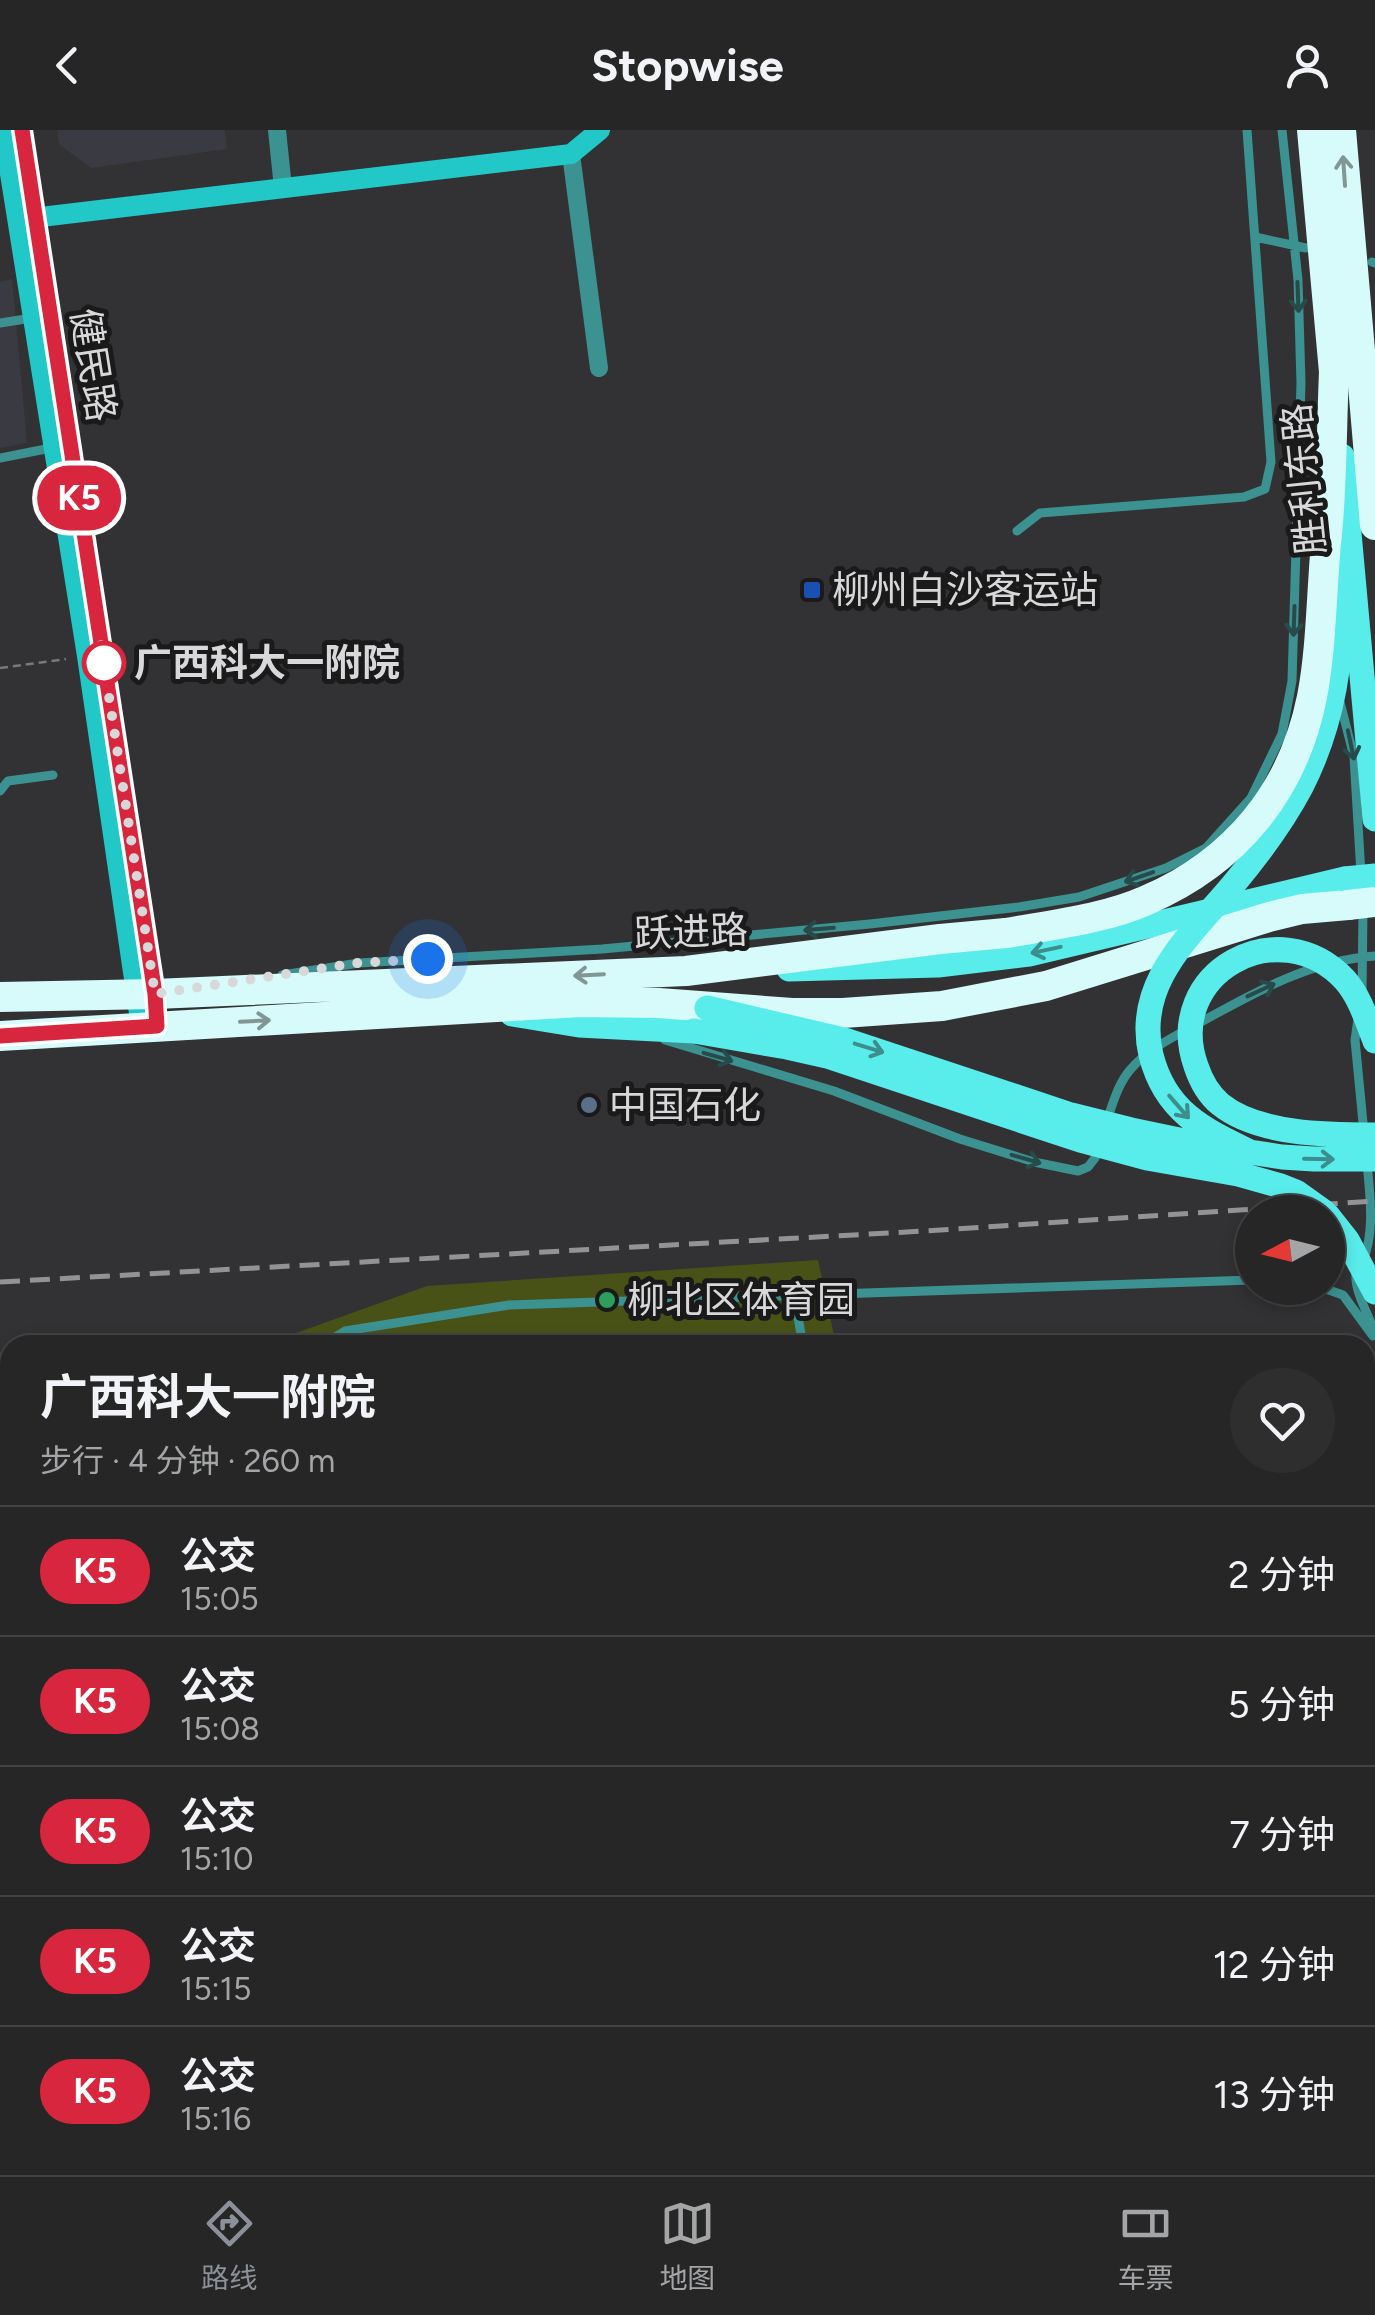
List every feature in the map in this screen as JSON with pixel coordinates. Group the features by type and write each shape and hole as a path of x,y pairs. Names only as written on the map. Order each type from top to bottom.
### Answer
{"highway":[{"name":"胜利东路","path":"1312,130 1375,525"},
{"name":"胜利东路","path":"1334,372 1344,338 1341,130"},
{"path":"686,971 1006,933 1100,914 1166,891 1194,876 1229,848 1271,802 1286,776 1312,695 1329,508 1334,372"},
{"path":"698,1015 942,1006 1031,989 1269,917 1356,895"},
{"name":"跃进路","path":"0,998 686,971"},
{"name":"跃进路","path":"0,1036 580,1002 659,1003 698,1015"}],"main road":[{"name":"健民路","path":"3,130 26,219 149,1027"},
{"name":"健民路","path":"22,130 32,318 146,995"},
{"path":"26,219 571,154 600,130"},
{"name":"胜利东路","path":"1334,372 1375,820"},
{"path":"1250,1152 1196,1125 1170,1097 1149,1046 1149,1011 1151,997 1166,966 1262,850 1284,818 1317,752 1333,698 1339,660 1341,608 1329,508"},
{"name":"跃进路","path":"686,971 938,965 1030,954 1356,895 1375,876"},
{"path":"1375,1041 1363,1010 1344,980 1324,962 1296,950 1282,949 1251,954 1226,964 1214,974 1200,996 1190,1028 1198,1072 1222,1106 1278,1128 1375,1136"},
{"path":"472,1008 579,1025 625,1026 698,1015 1080,1140 1146,1158 1262,1180 1300,1195"},
{"name":"跃进路","path":"698,1015 848,1041 1070,1115 1149,1134 1314,1160 1375,1159"},
{"path":"1345,1236 1375,1292"}],"street":[{"path":"277,130 283,188"},
{"path":"571,154 599,368"}],"lane":[{"path":"1016,531 1040,513 1244,497 1265,489 1271,462 1247,130"},
{"path":"146,995 358,963 622,947 870,924 1079,897 1166,868 1206,848 1251,798 1282,734 1292,682 1302,383 1298,280 1282,130"},
{"path":"1255,237 1306,248"},
{"path":"0,323 32,318"},
{"path":"0,458 54,448"},
{"path":"1292,682 1321,690 1341,702 1354,757 1364,922 1364,985 1355,1040 1373,1227 1369,1251 1356,1270 1354,1284 1375,1335"},
{"path":"0,790 8,781 52,775"},
{"path":"625,1026 834,1091 960,1139 1034,1162 1078,1170 1095,1158 1119,1088 1138,1060 1254,992 1296,974 1375,956"},
{"path":"338,1335 509,1306 1235,1281"},
{"path":"794,1295 800,1335"},
{"path":"1345,1298 1374,1335"}],"path":[{"path":"0,668 88,656"}],"shaded area":[{"path":"57,130 225,130 227,149 91,168 59,144"},
{"path":"12,279 27,443 0,448 0,282"}],"green space":[{"name":"柳北区体育园","path":"818,1260 834,1335 291,1335 427,1286"}],"railway":[{"path":"0,1282 925,1231 1375,1201"}],"bus line":[{"name":"K5","path":"0,1036 157,1026 22,130"}],"place":[{"name":"柳州白沙客运站","path":"812,590"},
{"name":"广西科大一附院","path":"104,663"},
{"name":"中国石化","path":"589,1105"},
{"name":"柳北区体育园","path":"607,1300"}],"route":[{"path":"104,663 101,645 155,994 358,963 428,959"}]}
